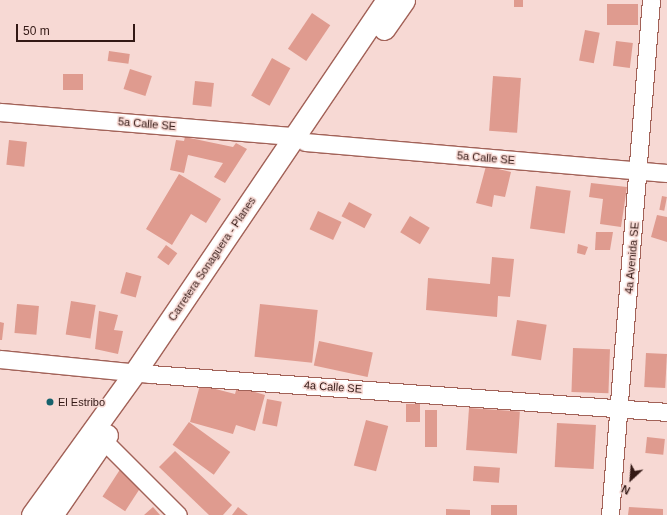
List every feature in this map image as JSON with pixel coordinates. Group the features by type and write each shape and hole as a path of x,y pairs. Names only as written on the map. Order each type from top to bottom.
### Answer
{"main road":[{"name":"Carretera Sonaguera - Planes","path":"32,515 99,435 143,373 300,139 387,0"},
{"name":"Carretera Sonaguera - Planes","path":"300,139 404,0"},
{"name":"Carretera Sonaguera - Planes","path":"52,515 99,435"}],"street":[{"name":"4a Avenida SE","path":"610,515 639,171 651,0"},
{"name":"5a Calle SE","path":"0,112 667,173"},
{"name":"4a Calle SE","path":"0,359 143,373 667,412"},
{"path":"99,435 178,515"}],"building":[{"path":"514,0 523,0 523,7 514,7"},
{"path":"607,4 638,4 638,25 607,25"},
{"path":"312,13 330,25 306,61 288,49"},
{"path":"585,30 600,33 594,63 579,60"},
{"path":"616,41 633,43 630,68 613,66"},
{"path":"109,51 130,54 128,64 108,61"},
{"path":"272,58 290,68 270,106 251,96"},
{"path":"130,69 152,76 145,96 124,89"},
{"path":"63,74 83,74 83,90 63,90"},
{"path":"493,76 521,78 517,133 489,131"},
{"path":"195,81 214,83 211,107 192,105"},
{"path":"185,137 233,147 236,143 247,149 225,183 214,177 223,163 188,155 184,173 170,170 176,140 184,141"},
{"path":"9,140 27,142 24,167 6,165"},
{"path":"486,166 511,172 505,197 494,195 492,207 476,203"},
{"path":"179,174 221,199 206,223 191,214 172,245 146,229"},
{"path":"591,183 627,187 621,227 600,224 603,199 589,197"},
{"path":"536,186 571,191 565,233 530,229"},
{"path":"662,196 667,197 664,211 659,210"},
{"path":"349,202 372,214 364,228 341,216"},
{"path":"318,211 342,222 333,240 310,229"},
{"path":"657,215 667,217 667,242 651,237"},
{"path":"410,216 430,228 420,244 400,232"},
{"path":"596,232 613,232 610,250 595,250"},
{"path":"578,244 588,247 585,255 577,253"},
{"path":"166,245 177,253 169,265 157,257"},
{"path":"492,257 514,259 510,297 498,296 497,317 426,310 428,278 490,284"},
{"path":"126,272 141,276 136,297 120,293"},
{"path":"71,301 96,305 90,338 66,335"},
{"path":"17,304 39,306 36,335 14,333"},
{"path":"260,304 318,310 312,363 254,357"},
{"path":"99,311 118,315 114,330 123,331 118,354 95,349"},
{"path":"517,320 547,325 541,360 511,356"},
{"path":"0,322 4,323 2,340 0,340"},
{"path":"319,341 373,352 368,377 314,365"},
{"path":"573,348 610,349 608,393 571,392"},
{"path":"646,353 667,354 665,388 644,387"},
{"path":"200,385 235,394 237,387 265,395 255,431 236,425 233,434 190,422"},
{"path":"267,399 282,402 277,426 262,424"},
{"path":"406,404 420,404 420,422 406,422"},
{"path":"469,408 520,412 517,453 466,450"},
{"path":"425,410 437,410 437,447 425,447"},
{"path":"366,420 388,426 376,471 354,465"},
{"path":"189,422 230,452 214,475 173,445"},
{"path":"557,423 596,425 594,469 555,467"},
{"path":"647,437 665,439 663,455 645,453"},
{"path":"175,451 232,505 223,515 209,515 159,467"},
{"path":"474,466 500,468 499,483 473,481"},
{"path":"121,468 144,483 125,511 102,497"},
{"path":"491,505 517,505 517,515 491,515"},
{"path":"153,507 160,515 144,515"},
{"path":"238,507 248,515 232,515"},
{"path":"629,507 663,509 663,515 628,515"},
{"path":"446,509 470,510 470,515 446,515"}],"place":[{"name":"El Estribo","path":"50,402"}]}
